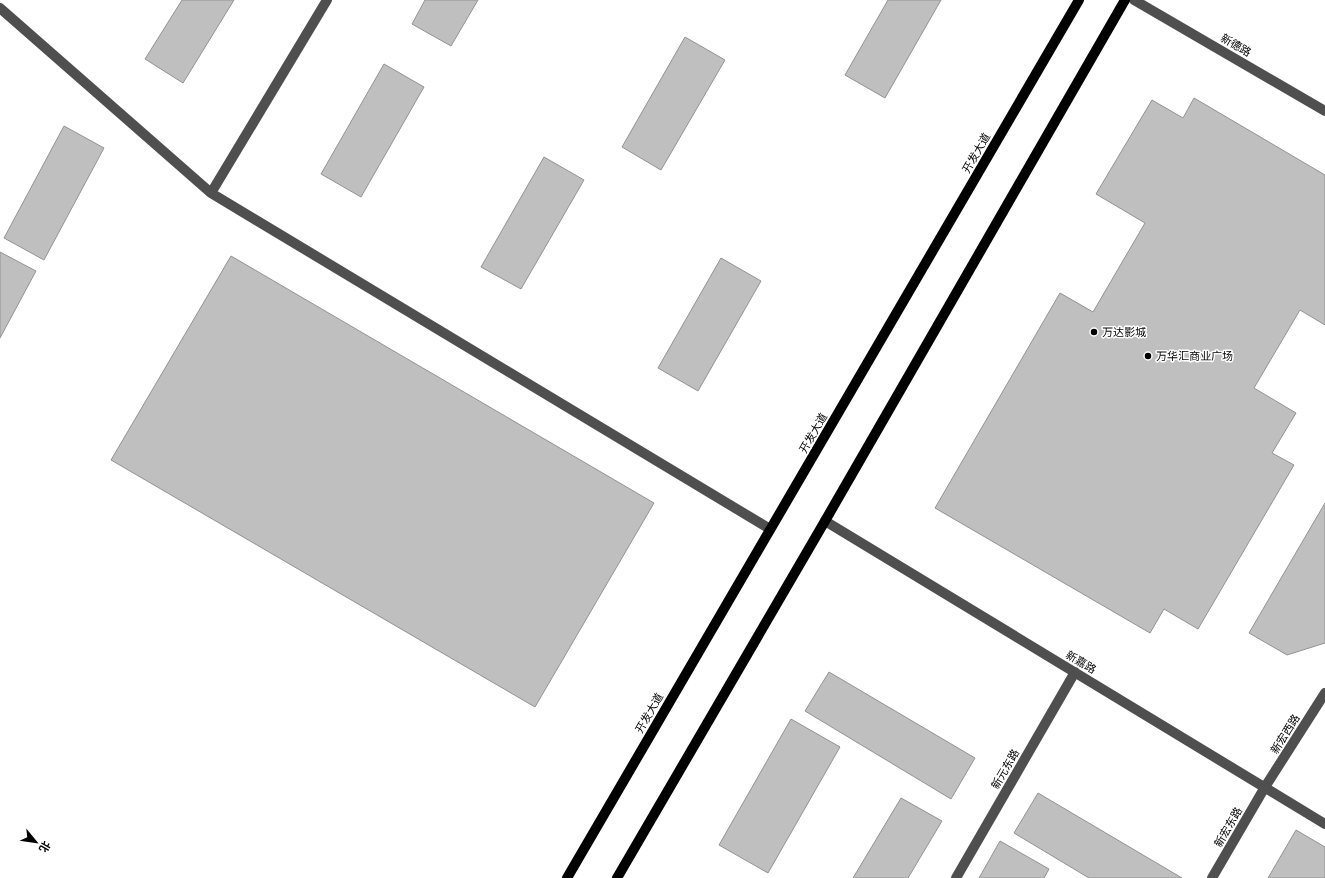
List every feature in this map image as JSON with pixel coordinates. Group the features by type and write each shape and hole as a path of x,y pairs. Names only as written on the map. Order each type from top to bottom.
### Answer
{"main road":[{"name":"开发大道","path":"567,878 1079,0"},
{"path":"617,878 825,521 1125,0"}],"street":[{"path":"211,193 327,0"},
{"name":"新德路","path":"1134,0 1325,111"},
{"path":"0,8 211,193 770,529"},
{"name":"新嘉路","path":"825,521 1325,824"},
{"name":"新元东路","path":"956,878 1075,672"},
{"name":"新宏西路","path":"1265,787 1325,693"},
{"name":"新宏东路","path":"1212,878 1265,787"}],"building":[{"path":"182,0 234,0 183,83 145,59"},
{"path":"425,0 478,0 451,46 412,24"},
{"path":"888,0 941,0 885,98 845,75"},
{"path":"685,37 725,60 661,170 622,147"},
{"path":"384,64 424,87 361,197 321,174"},
{"name":"万华汇商业广场","path":"1194,98 1325,175 1325,325 1300,310 1254,388 1296,413 1272,453 1294,465 1198,629 1164,609 1150,633 935,508 1060,293 1093,312 1145,223 1096,194 1152,100 1183,118"},
{"path":"64,126 104,148 44,260 4,238"},
{"path":"544,157 584,180 521,289 481,267"},
{"path":"0,252 36,271 0,338"},
{"path":"231,256 654,503 535,707 111,460"},
{"path":"721,258 761,281 698,391 658,368"},
{"path":"1325,503 1325,643 1287,655 1249,633"},
{"path":"829,672 975,758 951,799 805,711"},
{"path":"791,719 840,747 768,873 719,845"},
{"path":"1038,793 1182,878 1089,878 1014,833"},
{"path":"901,798 942,821 908,878 853,878"},
{"path":"1296,830 1325,847 1325,878 1268,878"},
{"path":"1000,841 1049,869 1044,878 979,878"}],"place":[{"name":"万达影城","path":"1094,332"},
{"name":"万华汇商业广场","path":"1148,356"}]}
